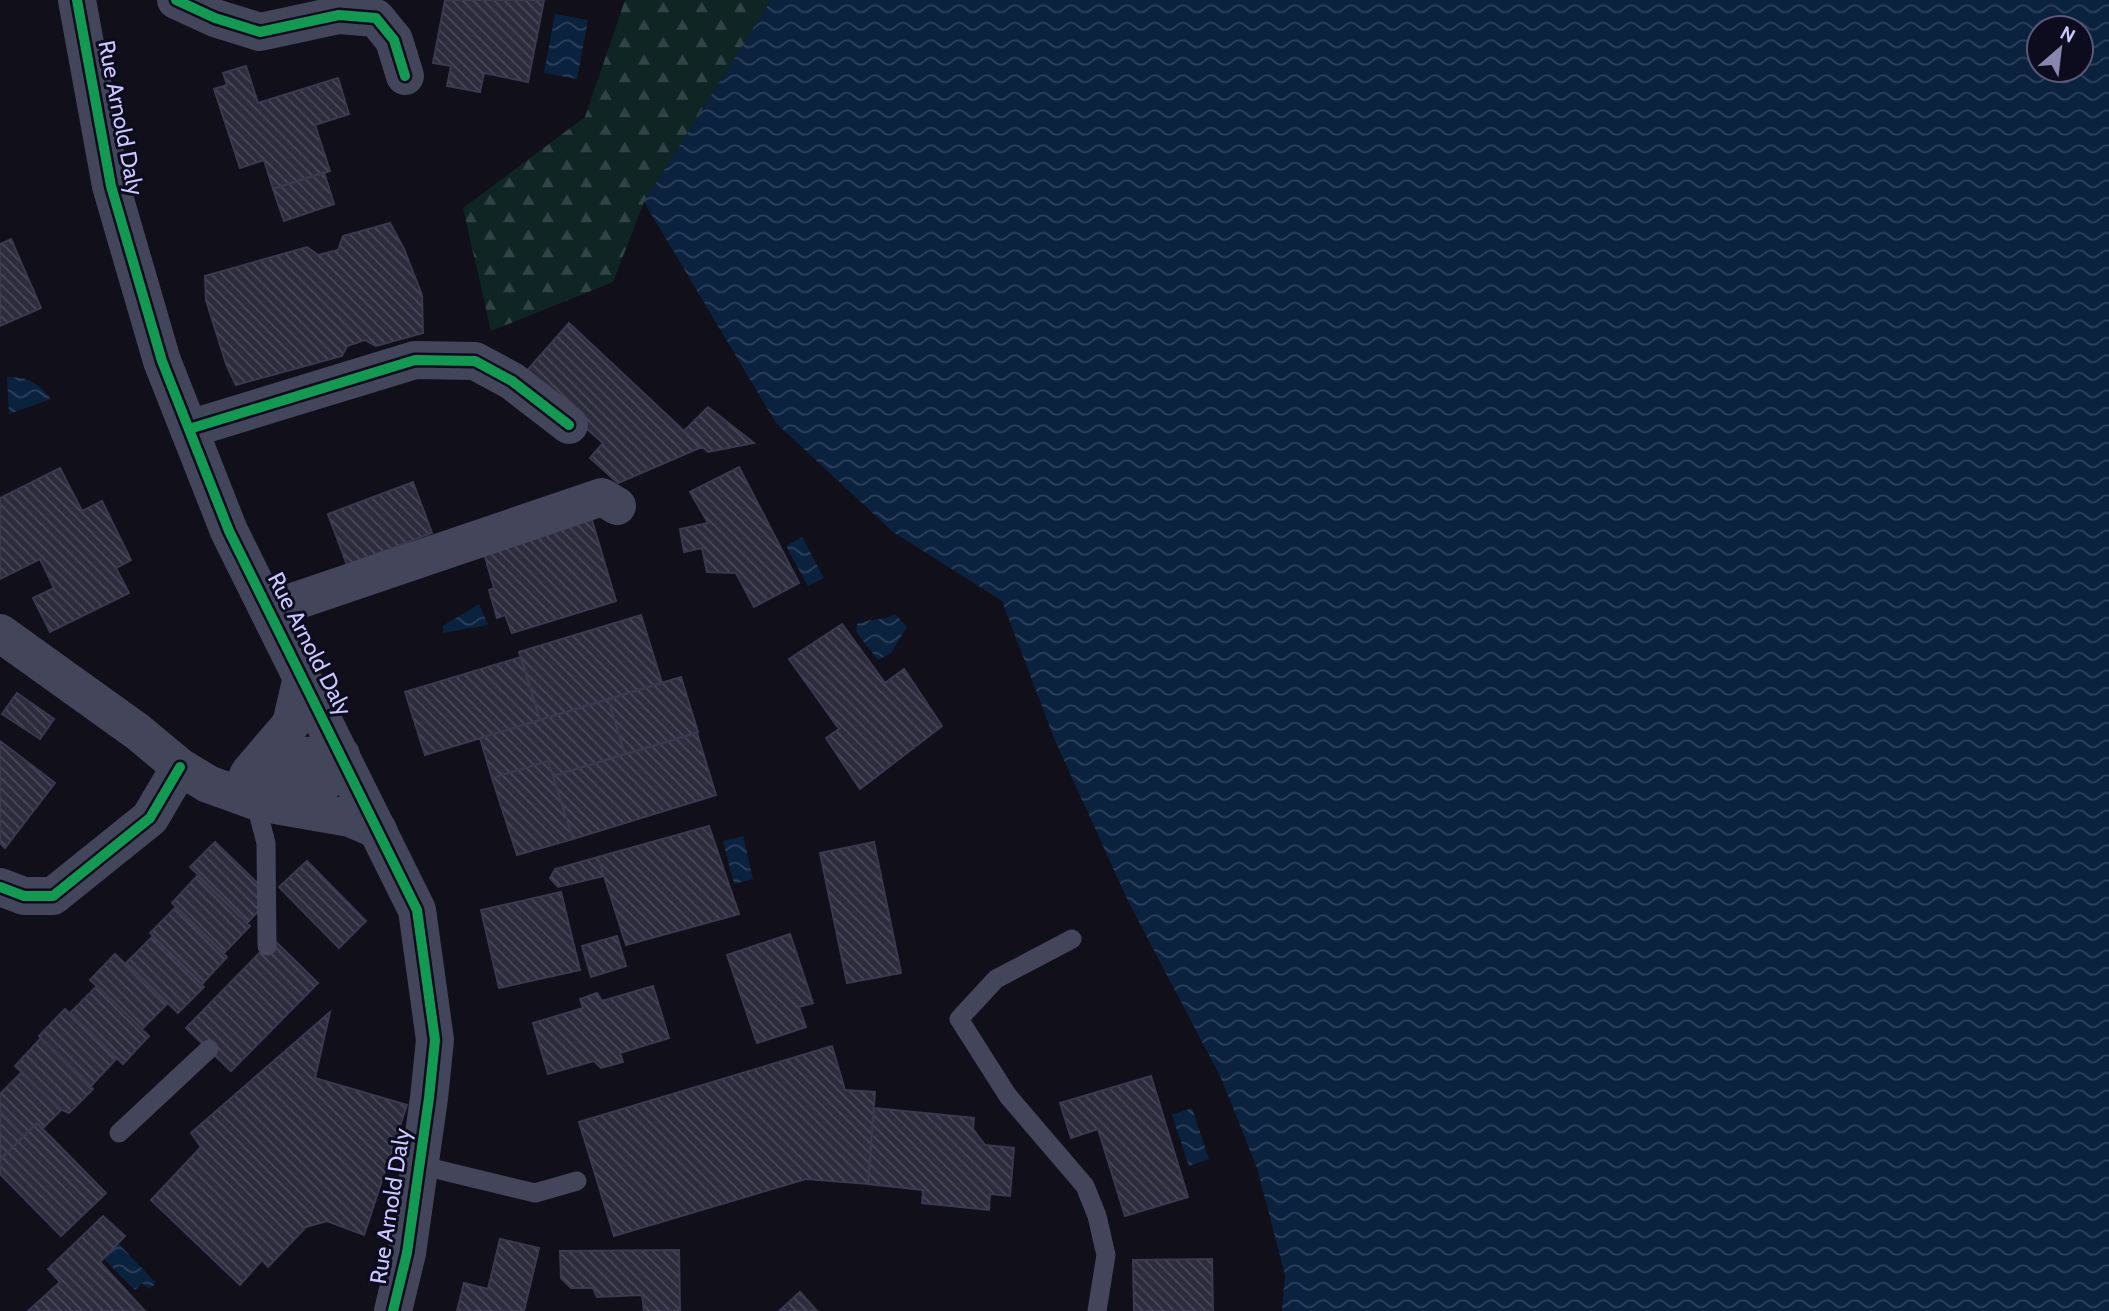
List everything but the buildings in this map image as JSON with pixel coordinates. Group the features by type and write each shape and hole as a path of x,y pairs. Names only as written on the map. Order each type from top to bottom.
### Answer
{"street":[{"name":"Rue Arnold Daly","path":"77,0 111,186 162,360 229,531 417,910 435,1040 407,1253 393,1311"},
{"path":"176,0 215,18 260,32 339,15 376,18 394,40 405,76"},
{"path":"189,429 415,360 475,361 513,381 569,425"},
{"path":"269,610 602,497 617,506"},
{"path":"0,633 194,775 251,788 350,818 378,830"},
{"path":"251,788 290,724 302,677"},
{"path":"251,788 331,778 341,755"},
{"path":"0,887 24,897 54,896 150,818 194,775"}],"lane":[{"path":"251,788 266,844 267,946"},
{"path":"1072,939 996,979 959,1019 1008,1096 1084,1186 1097,1216 1106,1255 1097,1311"},
{"path":"119,1133 209,1049"},
{"path":"419,1165 535,1193 577,1181"}],"green space":[{"path":"625,0 771,0 644,202 613,282 491,331 463,208 585,117"}],"water":[{"path":"771,0 2109,0 2109,1311 1282,1311 1285,1275 1257,1168 1221,1078 1128,901 1054,738 1002,601 893,532 776,423 644,202"},
{"path":"555,14 588,20 577,79 544,73"},
{"path":"7,377 32,382 51,399 9,414"},
{"path":"802,537 824,578 808,586 786,546"},
{"path":"479,604 488,625 443,633 443,626"},
{"path":"895,614 907,627 891,653 878,660 856,632 857,624"},
{"path":"743,836 753,879 734,884 723,841"},
{"path":"1192,1108 1209,1159 1189,1166 1172,1115"},
{"path":"118,1243 156,1283 149,1289 142,1283 135,1290 103,1258"}],"cycle path":[{"path":"77,0 111,186 162,361 229,531 417,910 435,1040 407,1253 393,1311"},
{"path":"176,0 215,18 260,32 339,15 376,18 394,40 405,76"},
{"path":"189,429 415,360 475,361 512,381 569,425"},
{"path":"0,887 24,896 53,896 150,818 180,767"}]}
